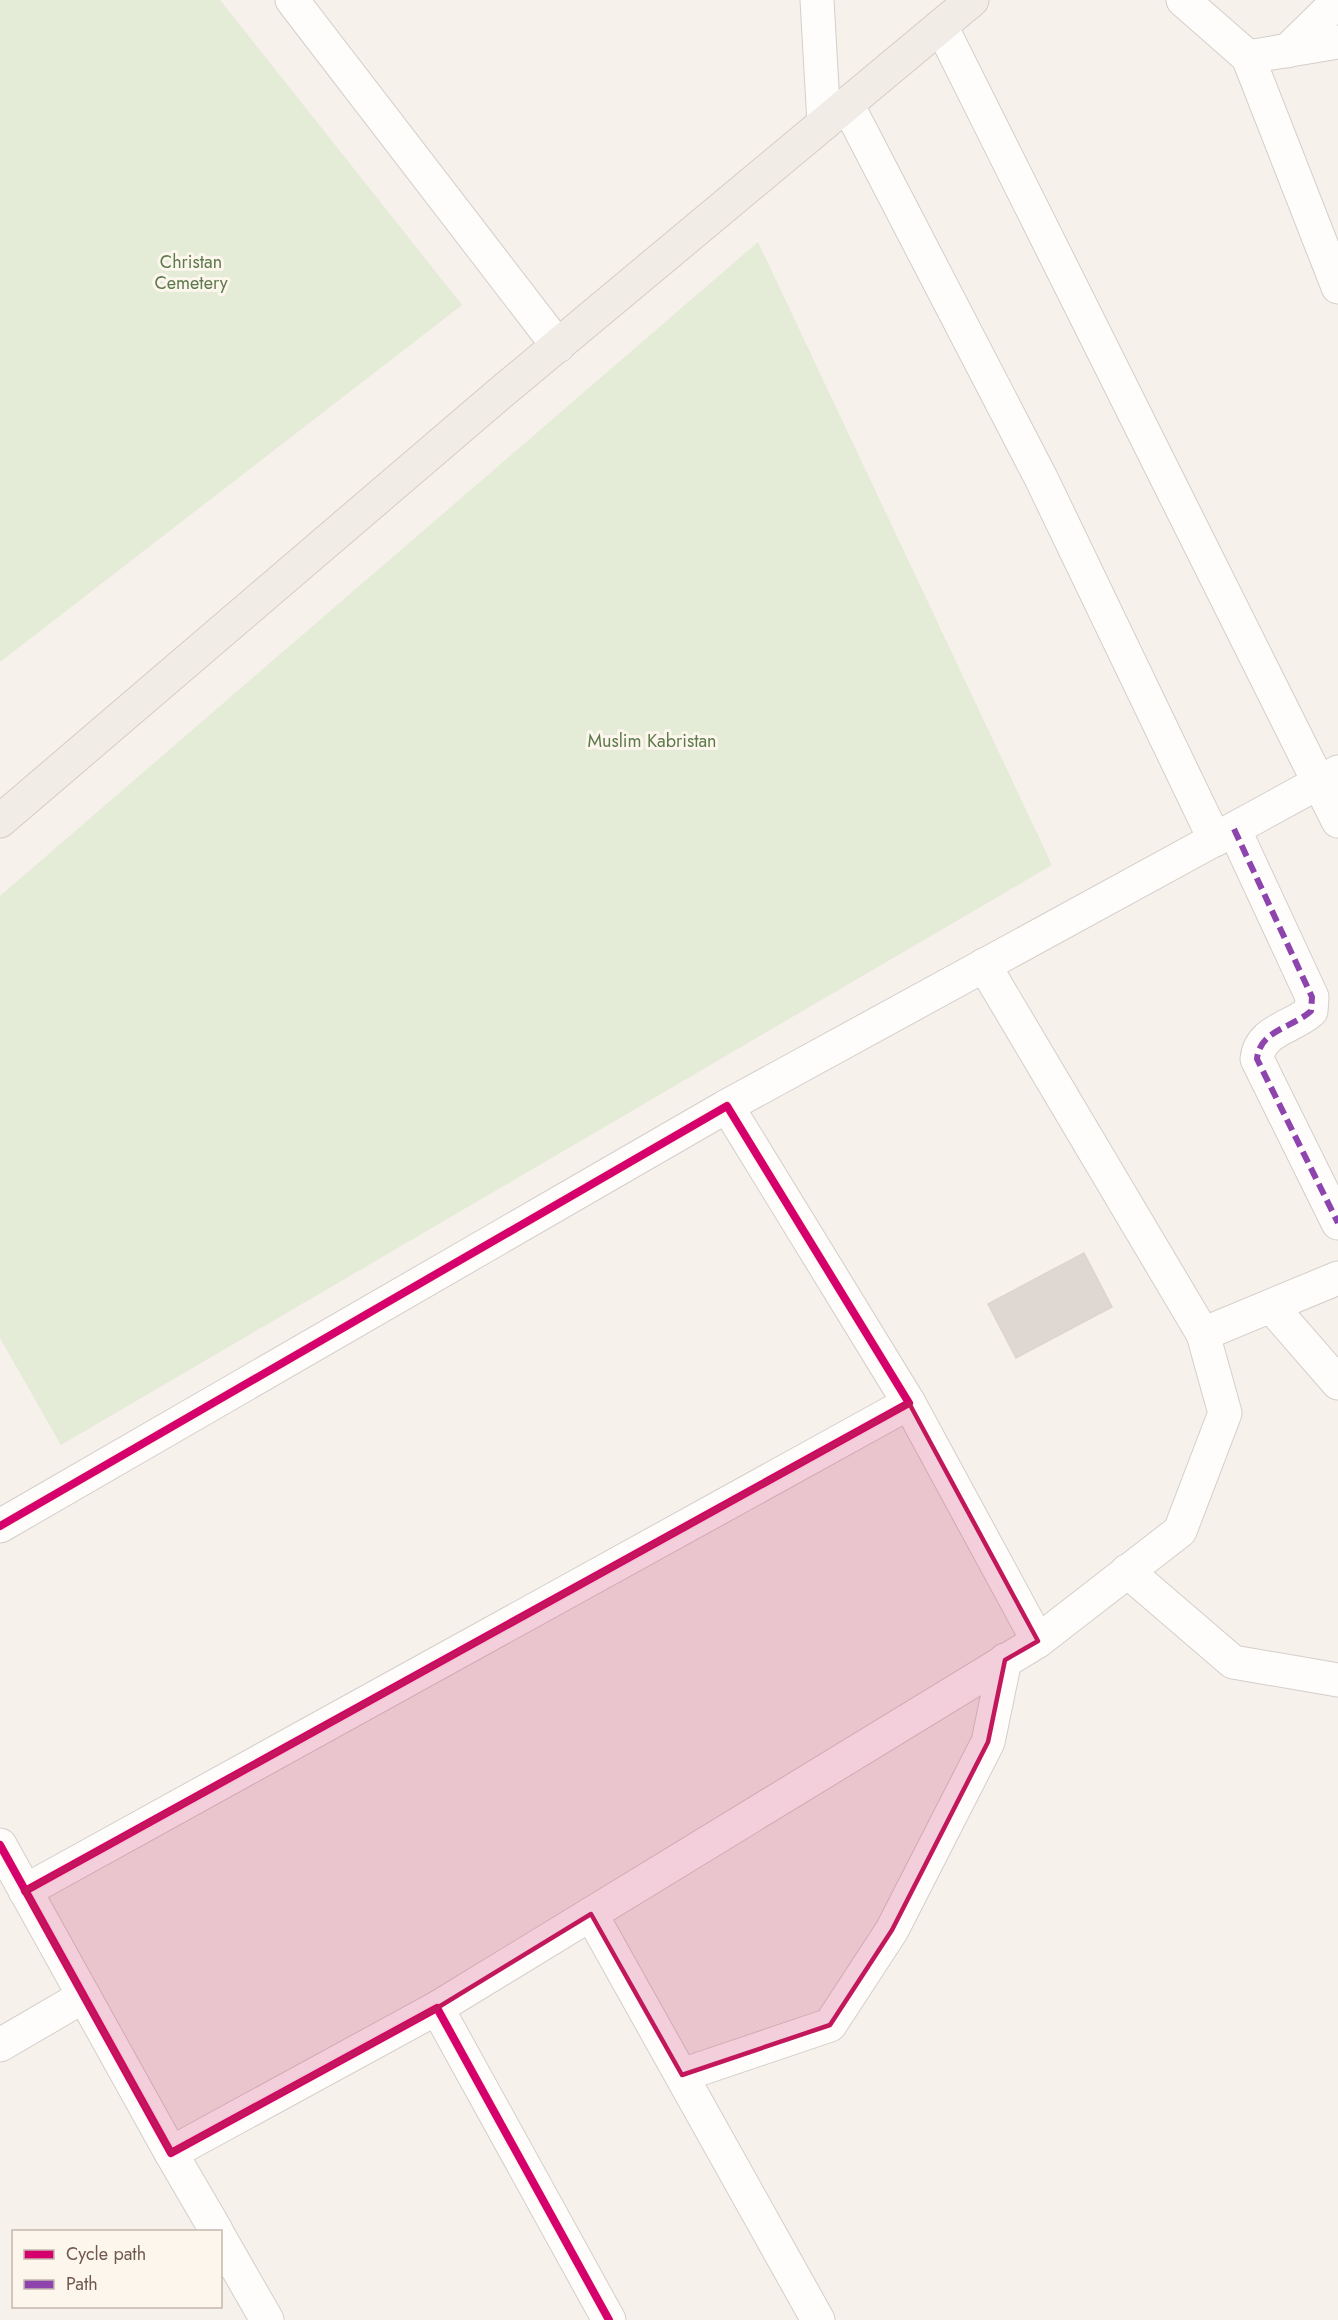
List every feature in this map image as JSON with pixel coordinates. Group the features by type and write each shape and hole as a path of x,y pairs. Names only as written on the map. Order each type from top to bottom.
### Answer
{"main road":[{"path":"0,821 558,346 972,0"}],"street":[{"path":"292,0 558,346"},
{"path":"817,0 836,114 1041,478 1312,997 1311,1011 1300,1020 1267,1036 1258,1048 1257,1059 1338,1223"},
{"path":"1183,0 1248,57 1338,287"},
{"path":"1287,51 1338,1"},
{"path":"941,26 1329,777 1338,821"},
{"path":"1248,57 1338,42"},
{"path":"0,1526 727,1106 1329,777"},
{"path":"171,2153 437,2008 1038,1641 1180,1531 1225,1413 1203,1334 984,965"},
{"path":"727,1106 909,1403 1038,1641"},
{"path":"1203,1334 1338,1278"},
{"path":"1270,1306 1338,1383"},
{"path":"26,1891 909,1403"},
{"path":"1127,1572 1233,1662 1338,1680"},
{"path":"682,2075 830,2025 892,1930 988,1742 1005,1660"},
{"path":"0,1845 216,2230"},
{"path":"591,1914 818,2320"},
{"path":"0,2045 84,1996"},
{"path":"437,2008 609,2320"},
{"path":"222,2241 267,2320"}],"highlighted area":[{"path":"909,1403 1038,1641 1005,1660 988,1742 892,1930 830,2025 682,2075 591,1914 437,2008 171,2153 25,1891"}],"green space":[{"name":"Christan Cemetery","path":"0,0 220,0 462,305 0,662"},
{"name":"Muslim Kabristan","path":"758,242 1052,865 61,1445 0,1338 0,896"}],"building":[{"path":"1084,1253 1112,1307 1016,1358 988,1304"}],"marked path":[{"path":"1234,829 1312,997 1311,1011 1270,1036 1259,1049 1257,1059 1338,1223"}],"cycle path":[{"path":"0,1526 727,1106 909,1403 25,1891"},
{"path":"0,1845 171,2153 437,2008 609,2320"}]}
